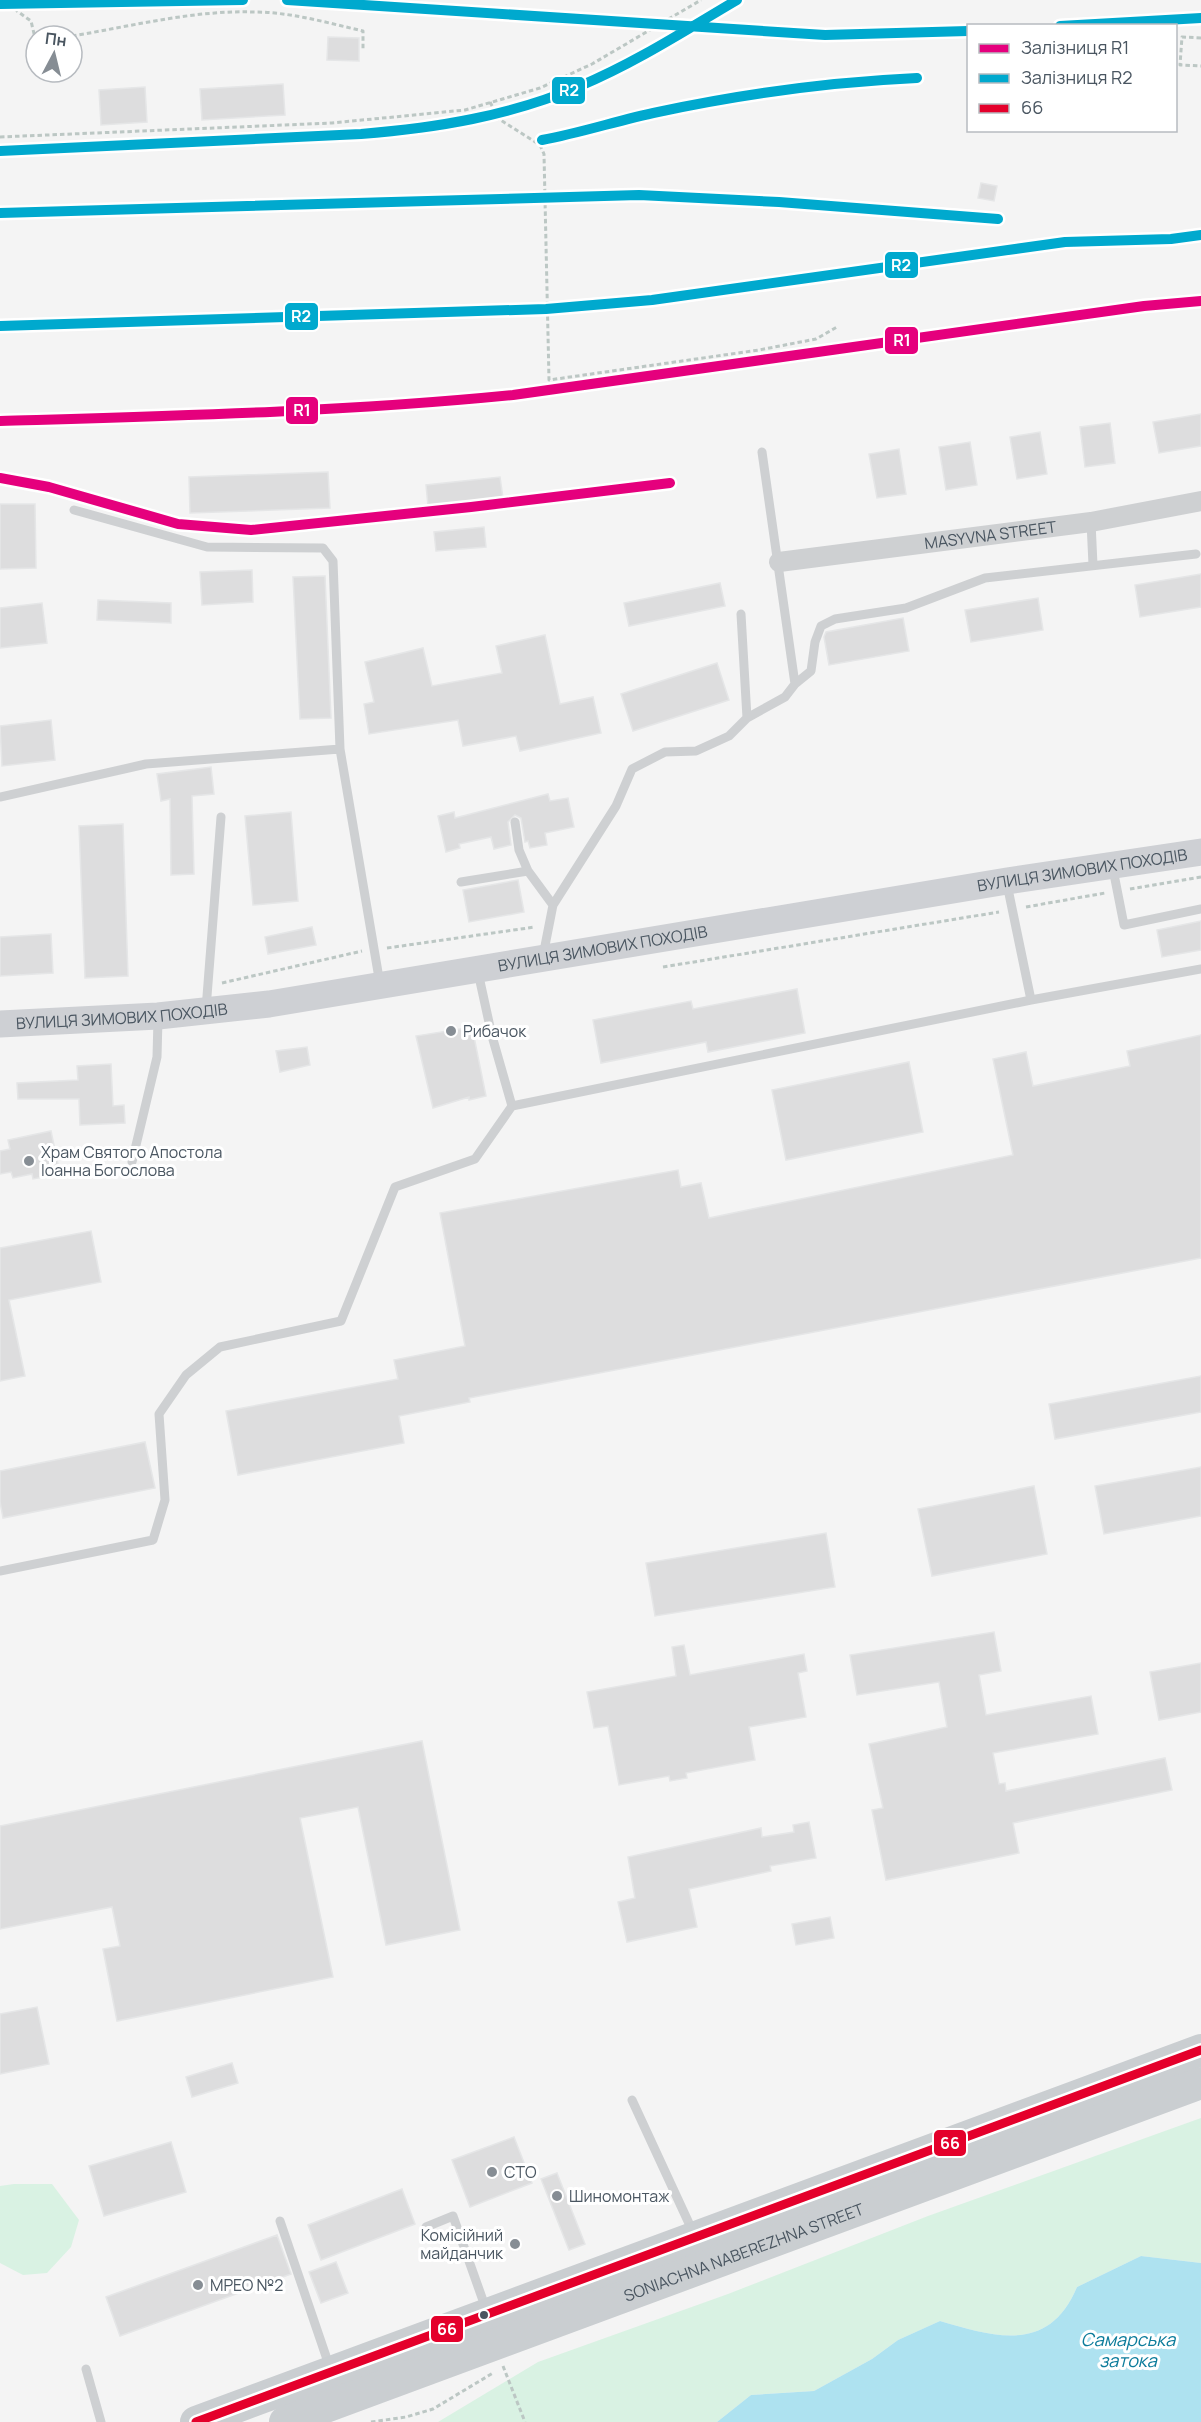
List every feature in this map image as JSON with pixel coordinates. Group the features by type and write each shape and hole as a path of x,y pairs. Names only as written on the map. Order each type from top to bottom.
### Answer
{"main road":[{"name":"ВУЛИЦЯ ЗИМОВИХ ПОХОДІВ","path":"0,1024 158,1016 207,999 269,1004 1007,881 1115,879 1201,852"},
{"name":"SONIACHNA NABEREZHNA STREET","path":"495,2337 695,2237 1201,2050"},
{"name":"SONIACHNA NABEREZHNA STREET","path":"196,2422 337,2386 495,2337 1201,2083"},
{"name":"SONIACHNA NABEREZHNA STREET","path":"285,2422 337,2386"}],"street":[{"name":"MASYVNA STREET","path":"779,562 1090,522 1201,501"}],"lane":[{"path":"762,452 795,684"},
{"path":"74,510 207,547 323,548 333,561 340,749 380,986"},
{"path":"1090,522 1093,565"},
{"path":"543,957 553,905 616,806 632,769 665,752 696,751 729,736 747,718 785,697 795,684 811,671 815,642 821,626 835,619 906,608 985,578 1196,554"},
{"path":"741,614 747,718"},
{"path":"0,797 146,764 340,749"},
{"path":"207,999 221,817"},
{"path":"515,822 519,850 528,871 553,905"},
{"path":"461,882 528,871"},
{"path":"1115,879 1124,925 1201,909"},
{"path":"1007,881 1031,1000"},
{"path":"0,1571 153,1540 165,1500 159,1414 186,1375 220,1347 341,1322 396,1187 476,1159 513,1106 1031,1000 1201,969"},
{"path":"477,970 492,1036 513,1106"},
{"path":"132,1162 157,1057 158,1016"},
{"path":"632,2100 695,2237"},
{"path":"426,2227 453,2216 495,2337"},
{"path":"280,2221 337,2386"},
{"path":"86,2369 101,2422"}],"path":[{"path":"16,0 17,11 32,21 33,24"},
{"path":"0,137 332,123 465,110 540,88 592,64 701,0"},
{"path":"84,34 215,12 257,12 310,19 363,31 363,51"},
{"path":"1201,38 1182,37 1180,65 1201,66"},
{"path":"490,102 499,119 540,145 544,154 549,380 759,350 816,339 837,327"},
{"path":"663,967 1013,909 1115,879 1201,878"},
{"path":"207,999 332,956 548,925"},
{"path":"371,2422 406,2417 434,2409 495,2337"},
{"path":"495,2337 525,2422"}],"green space":[{"path":"1201,2118 1201,2263 1141,2256 1077,2287 1065,2308 1052,2323 1036,2331 1019,2335 1000,2335 940,2321 898,2340 872,2359 814,2391 751,2395 717,2422 438,2422 538,2362 728,2294 928,2216"},
{"path":"52,2184 79,2220 71,2247 47,2273 23,2275 0,2263 0,2186"}],"water":[{"name":"Самарська затока","path":"1141,2256 1201,2263 1201,2422 717,2422 751,2395 814,2391 872,2359 898,2340 940,2321 1000,2335 1019,2335 1036,2331 1052,2323 1065,2308 1077,2287"}],"building":[{"path":"328,37 359,38 359,61 327,60"},
{"path":"283,84 285,115 202,120 200,89"},
{"path":"145,87 147,122 101,125 99,90"},
{"path":"981,183 997,186 994,201 978,198"},
{"path":"1201,414 1201,446 1159,453 1153,422"},
{"path":"1110,423 1115,463 1085,467 1080,427"},
{"path":"1040,432 1047,474 1017,479 1010,437"},
{"path":"970,442 977,485 946,490 939,447"},
{"path":"899,449 906,494 877,498 869,454"},
{"path":"328,472 330,508 190,513 189,477"},
{"path":"500,477 503,498 428,506 426,485"},
{"path":"0,504 35,504 36,568 0,569"},
{"path":"484,527 486,547 436,551 434,532"},
{"path":"252,570 253,602 202,605 200,572"},
{"path":"1201,574 1201,607 1140,617 1135,585"},
{"path":"325,576 331,718 300,719 293,577"},
{"path":"720,583 725,606 629,626 624,603"},
{"path":"1038,598 1043,630 971,642 965,610"},
{"path":"98,600 171,603 171,623 97,620"},
{"path":"42,603 47,643 0,648 0,608"},
{"path":"903,618 909,651 829,665 824,637 826,632"},
{"path":"545,635 560,704 593,697 601,733 520,751 516,736 463,746 458,720 369,734 364,704 374,702 365,662 423,648 432,686 502,673 496,646"},
{"path":"717,663 729,700 633,731 621,694"},
{"path":"51,720 55,760 2,766 0,726"},
{"path":"211,767 214,794 192,796 194,874 171,875 170,799 161,801 157,774"},
{"path":"548,794 550,801 568,798 574,827 545,833 547,845 530,848 528,841 525,842 521,818 515,815 508,822 511,845 494,849 491,837 459,844 460,848 446,852 438,816 454,812 455,818"},
{"path":"291,812 298,901 253,905 245,816"},
{"path":"123,824 128,976 85,978 79,826"},
{"path":"518,880 524,912 469,922 463,890"},
{"path":"1201,921 1201,950 1162,957 1157,930"},
{"path":"312,927 316,945 268,954 265,937"},
{"path":"51,934 53,973 0,976 0,937"},
{"path":"797,989 805,1033 708,1052 706,1042 601,1063 593,1020 691,1001 693,1009"},
{"path":"472,1027 486,1096 469,1100 469,1097 433,1108 416,1036"},
{"path":"1201,1035 1201,1258 469,1398 470,1402 399,1416 404,1443 238,1475 226,1411 398,1379 394,1360 465,1346 440,1213 678,1170 681,1187 701,1183 709,1218 1013,1155 993,1059 1026,1052 1033,1086 1130,1066 1127,1051"},
{"path":"307,1047 310,1065 280,1072 276,1051"},
{"path":"909,1062 923,1132 786,1160 772,1090"},
{"path":"111,1064 113,1106 124,1105 125,1123 80,1125 79,1099 18,1099 17,1083 78,1080 77,1066"},
{"name":"Храм Святого Апостола Іоанна Богослова","path":"51,1131 60,1174 33,1179 32,1174 13,1178 11,1172 0,1174 0,1151 10,1149 8,1140"},
{"path":"91,1231 101,1282 9,1300 25,1376 0,1381 0,1248"},
{"path":"1201,1376 1201,1412 1055,1439 1049,1404"},
{"path":"145,1442 155,1488 3,1518 0,1502 0,1471"},
{"path":"1201,1467 1201,1516 1104,1534 1095,1486"},
{"path":"1034,1486 1047,1554 932,1576 918,1509"},
{"path":"826,1533 835,1587 655,1616 646,1563"},
{"path":"994,1632 1001,1671 979,1675 986,1715 1091,1696 1098,1734 993,1753 999,1784 1005,1783 1006,1791 1165,1758 1172,1790 1013,1823 1019,1853 886,1880 872,1810 883,1808 869,1744 947,1727 939,1682 857,1695 850,1655"},
{"path":"684,1645 690,1675 804,1654 807,1671 798,1673 806,1717 749,1727 755,1760 686,1773 687,1778 670,1781 669,1776 619,1785 608,1726 594,1728 587,1692 676,1676 672,1647"},
{"path":"1201,1663 1201,1712 1159,1720 1150,1672"},
{"path":"422,1741 460,1930 386,1945 358,1807 300,1818 333,1977 117,2021 103,1949 120,1946 112,1907 0,1929 0,1826"},
{"path":"809,1822 816,1858 770,1866 771,1871 689,1889 697,1927 627,1942 618,1902 635,1898 628,1857 761,1828 762,1837 794,1832 793,1825"},
{"path":"830,1917 834,1938 796,1945 792,1924"},
{"path":"37,2007 49,2064 0,2074 0,2014"},
{"path":"232,2063 238,2083 192,2097 186,2077"},
{"name":"СТО","path":"514,2137 532,2183 470,2207 452,2160"},
{"path":"171,2142 186,2192 104,2216 89,2166"},
{"path":"557,2173 585,2244 569,2250 541,2179"},
{"path":"402,2189 415,2224 321,2260 308,2225"},
{"name":"МРЕО №2","path":"277,2235 291,2274 120,2336 106,2297"},
{"path":"336,2262 348,2293 321,2303 309,2272"}],"rail line":[{"name":"R2","path":"0,4 243,0"},
{"name":"R2","path":"287,0 825,35 967,31"},
{"name":"R2","path":"0,151 361,134 472,119 527,105 580,86 660,46 737,0"},
{"name":"R2","path":"1095,24 1201,18"},
{"name":"R2","path":"542,140 643,115 722,100 819,86 917,78"},
{"name":"R2","path":"0,213 639,195 779,202 998,219"},
{"name":"R2","path":"0,326 546,309 652,300 1065,242 1171,239 1201,235"},
{"name":"R1","path":"0,421 321,409 513,395 1144,306 1201,301"},
{"name":"R1","path":"0,478 49,487 178,524 251,530 670,483"}],"transit line":[{"name":"66","path":"196,2422 1201,2050"}],"place":[{"name":"Рибачок","path":"451,1031"},
{"name":"Храм Святого Апостола Іоанна Богослова","path":"29,1161"},
{"name":"СТО","path":"492,2172"},
{"name":"Шиномонтаж","path":"557,2196"},
{"name":"Комісійний майданчик","path":"515,2244"},
{"name":"МРЕО №2","path":"198,2285"}]}
